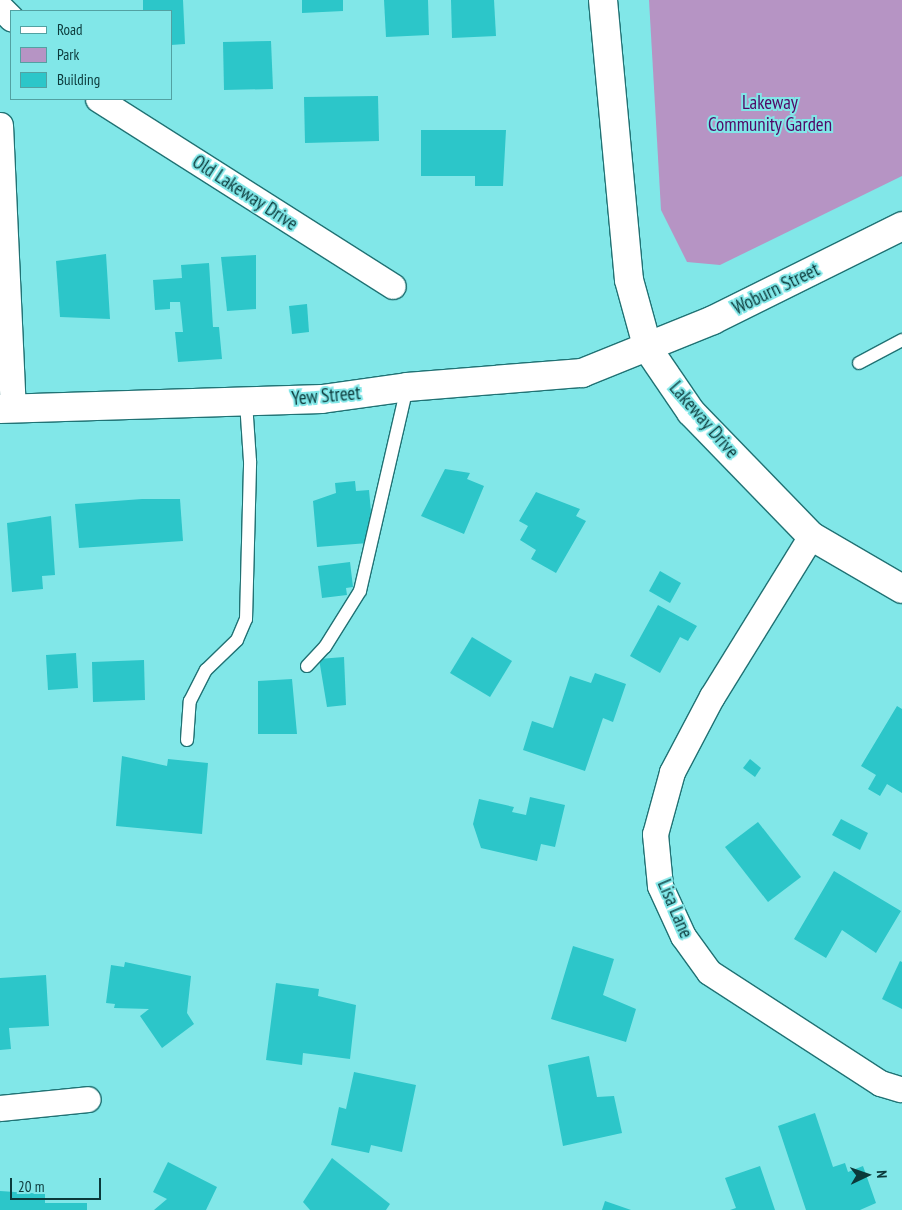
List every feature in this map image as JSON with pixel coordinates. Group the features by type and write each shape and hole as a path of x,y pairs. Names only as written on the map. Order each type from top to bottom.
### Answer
{"street":[{"name":"Lakeway Drive","path":"603,0 629,280 648,349 691,412 811,536 902,589"},
{"path":"0,7 10,17"},
{"name":"Old Lakeway Drive","path":"100,100 393,286"},
{"path":"0,125 7,408"},
{"name":"Woburn Street","path":"648,349 902,226"},
{"name":"Yew Street","path":"7,408 322,399 407,387 582,373 648,349"},
{"name":"Lisa Lane","path":"811,536 712,696 672,772 655,834 660,886 683,936 709,972 880,1082 900,1089"},
{"path":"0,1108 88,1098"}],"lane":[{"path":"859,363 902,340"},
{"path":"307,666 325,647 360,591 407,387"},
{"path":"187,740 190,701 206,670 237,640 246,619 250,460 246,402"}],"green space":[{"name":"Lakeway Community Garden","path":"649,0 902,0 902,176 720,265 687,262 661,210"}],"building":[{"path":"143,0 183,0 185,44 172,45 172,10 143,10"},
{"path":"302,0 343,0 343,11 302,13"},
{"path":"384,0 428,0 429,35 386,37"},
{"path":"451,0 494,0 496,36 452,38"},
{"path":"271,41 273,89 224,90 223,42"},
{"path":"378,96 379,141 305,143 304,97"},
{"path":"421,130 506,130 503,186 475,186 475,176 421,176"},
{"path":"106,254 110,319 60,317 56,261"},
{"path":"256,255 256,309 227,311 221,257"},
{"path":"209,263 213,327 219,327 222,359 178,362 175,332 183,332 180,302 170,302 170,309 155,310 153,280 182,278 181,265"},
{"path":"307,304 309,332 292,334 289,306"},
{"path":"445,469 470,473 467,479 484,486 464,534 421,516"},
{"path":"355,481 356,491 369,490 373,533 368,543 317,547 313,501 336,493 335,483"},
{"path":"536,492 580,509 576,516 586,521 556,573 531,559 536,550 520,540 528,526 519,521"},
{"path":"142,499 180,499 183,541 79,548 75,504"},
{"path":"51,516 55,575 42,576 43,589 12,592 7,523"},
{"path":"350,562 353,587 346,588 347,595 322,598 318,566"},
{"path":"660,571 681,583 670,603 649,591"},
{"path":"658,605 697,626 688,641 680,637 660,673 630,656"},
{"path":"472,637 512,661 490,697 450,673"},
{"path":"76,653 78,688 48,690 46,655"},
{"path":"344,657 346,705 327,707 319,659"},
{"path":"144,660 145,700 93,702 92,662"},
{"path":"595,673 626,684 613,722 603,718 585,771 523,750 532,721 553,728 570,676 591,683"},
{"path":"292,679 297,734 258,734 258,681"},
{"path":"897,706 902,709 902,793 887,784 880,796 868,789 876,775 861,766"},
{"path":"122,756 167,766 168,759 208,763 202,834 116,826"},
{"path":"750,759 761,768 755,777 743,768"},
{"path":"530,797 565,805 555,847 541,844 537,861 481,848 473,824 479,799 514,807 512,812 526,815"},
{"path":"841,819 868,833 860,850 832,835"},
{"path":"758,822 801,877 768,902 725,847"},
{"path":"834,871 901,911 876,953 842,930 826,958 794,939"},
{"path":"573,946 614,959 603,995 636,1009 626,1042 551,1019"},
{"path":"900,961 902,962 902,1009 882,999"},
{"path":"125,962 191,976 187,1013 194,1024 162,1048 140,1016 149,1009 114,1008 115,1004 106,1003 111,965 124,967"},
{"path":"46,975 49,1026 9,1028 11,1049 0,1050 0,978"},
{"path":"276,983 319,989 318,996 356,1005 350,1059 303,1053 302,1065 266,1060"},
{"path":"589,1056 597,1097 614,1096 622,1133 563,1146 548,1065"},
{"path":"354,1072 416,1085 402,1152 371,1145 369,1153 331,1145 339,1107 346,1109"},
{"path":"815,1113 833,1167 845,1163 848,1172 863,1166 876,1203 860,1210 806,1210 778,1126"},
{"path":"332,1158 390,1204 386,1210 310,1210 303,1202"},
{"path":"168,1162 217,1187 206,1210 154,1210 167,1199 153,1192"},
{"path":"760,1166 775,1210 730,1210 736,1208 725,1178"},
{"path":"0,1191 45,1194 45,1203 87,1203 87,1210 0,1210"},
{"path":"605,1201 631,1210 602,1210"}]}
